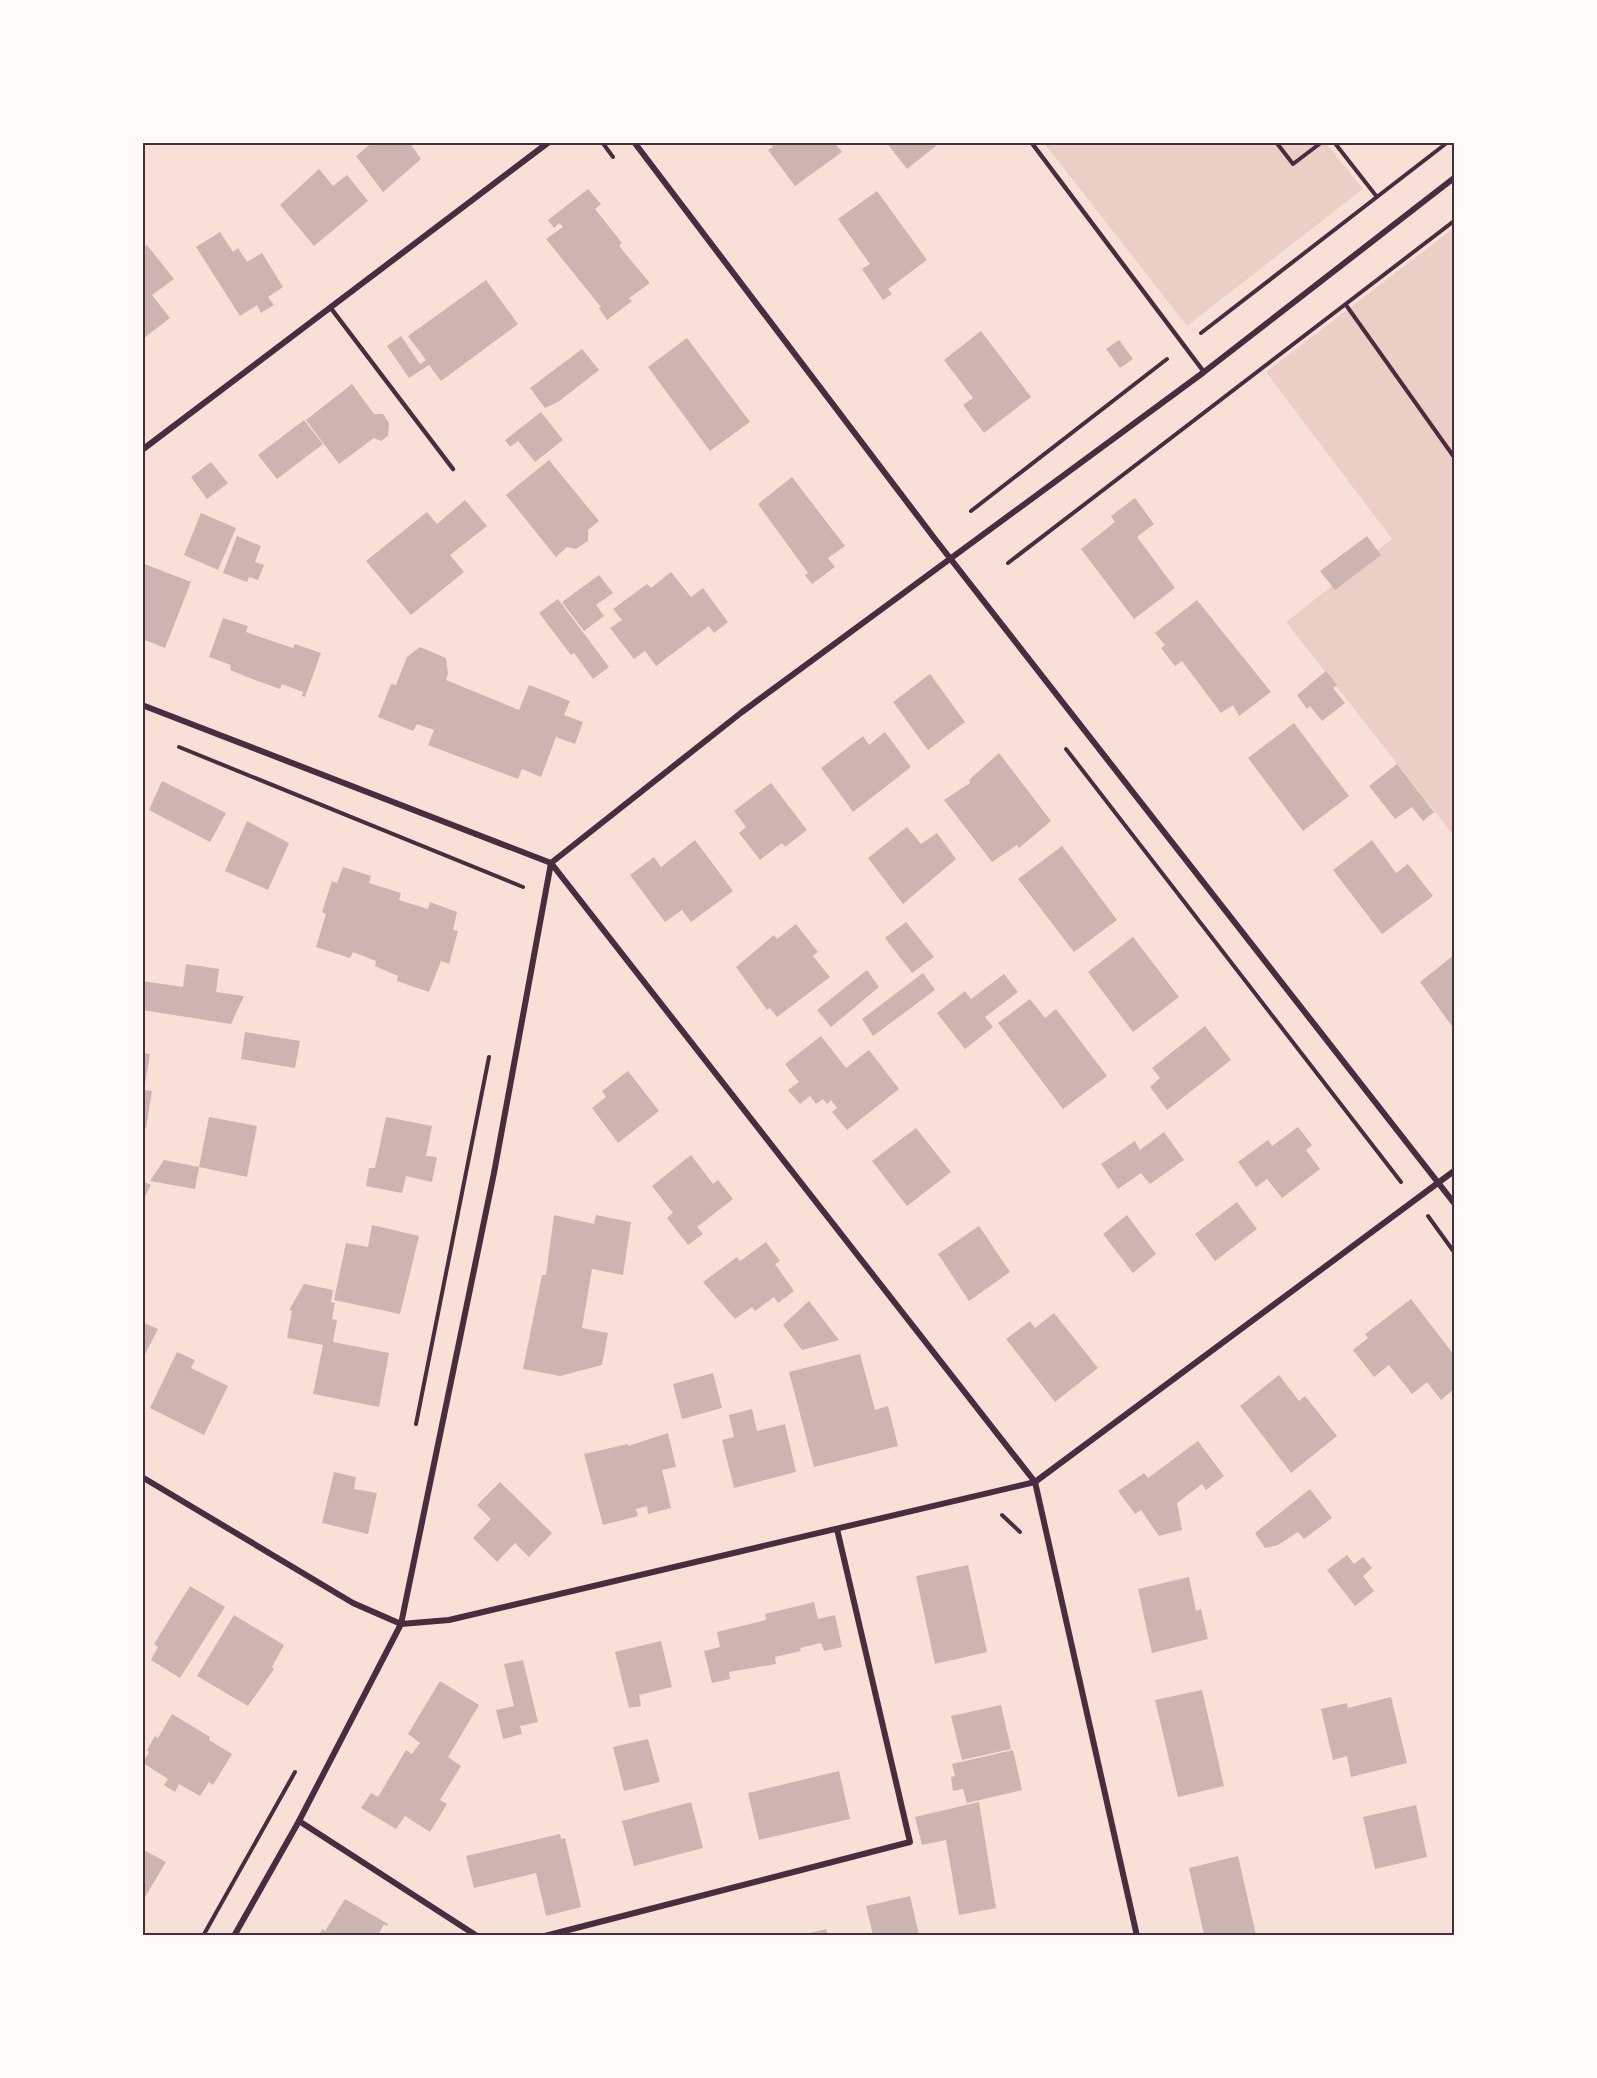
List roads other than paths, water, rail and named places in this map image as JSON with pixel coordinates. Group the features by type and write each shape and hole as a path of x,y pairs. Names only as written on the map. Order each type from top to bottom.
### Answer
{"street":[{"path":"142,450 549,142"},
{"path":"634,142 935,539 1455,1203"},
{"path":"234,1935 298,1821 400,1624 494,1173 550,863 742,711 1204,372 1455,178"},
{"path":"142,705 550,863 1035,1482 1137,1935"},
{"path":"142,1476 353,1603 400,1624 449,1620 1035,1482 1455,1171"},
{"path":"545,1935 910,1842 837,1529"},
{"path":"298,1821 477,1935"}],"lane":[{"path":"1031,142 1204,372"},
{"path":"330,307 453,469"}]}
